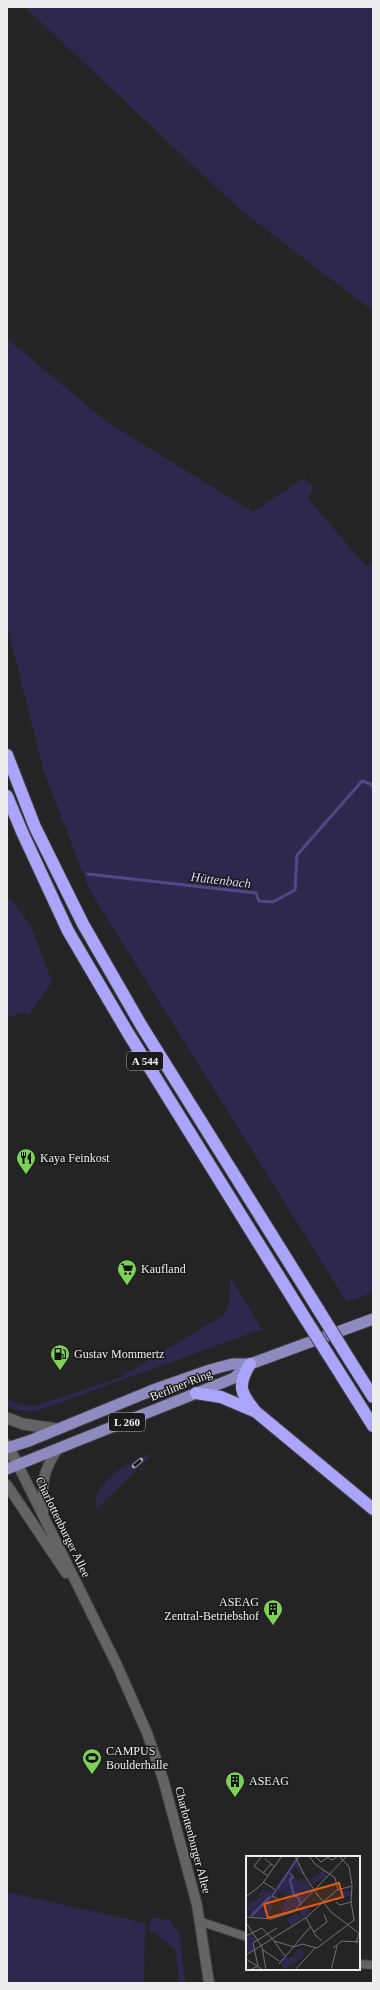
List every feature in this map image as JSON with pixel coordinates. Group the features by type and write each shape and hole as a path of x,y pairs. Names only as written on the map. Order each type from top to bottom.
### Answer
{"highway":[{"name":"A 544","path":"7,755 35,827 83,924 141,1025 373,1397"},
{"name":"A 544","path":"7,796 68,931 137,1047 302,1315 373,1426"},
{"path":"250,1364 241,1385 243,1396 255,1411 373,1510"},
{"path":"196,1394 221,1397 255,1411"}],"main road":[{"name":"Berliner Ring","path":"8,1447 210,1370 232,1364 250,1364 373,1319"},
{"name":"Berliner Ring","path":"7,1469 234,1378 250,1364"},
{"path":"7,1418 23,1424 57,1429"},
{"path":"8,1447 18,1465"}],"street":[{"path":"43,1514 44,1476 48,1464 57,1450"},
{"name":"Charlottenburger Allee","path":"18,1465 121,1672 151,1746 163,1779 183,1851 200,1921 209,1983"},
{"name":"Charlottenburger Allee","path":"7,1485 84,1599"},
{"path":"7,1501 21,1507"},
{"path":"200,1921 246,1937"},
{"path":"360,1964 373,1965"}],"shaded area":[{"path":"25,7 373,7 373,311 238,208"},
{"path":"7,339 107,422 253,512 304,478 314,487 308,499 366,566 373,561 373,1292 347,1302 89,889 44,772 7,627"},
{"path":"7,895 31,926 52,982 29,1015 20,1013 7,1018"},
{"path":"231,1278 262,1329 34,1412 16,1410 7,1407 7,1399 21,1405 38,1405 119,1378 225,1314 229,1303"},
{"path":"152,1454 97,1508 95,1497 112,1475 126,1465"},
{"path":"7,1892 145,1923 144,1983 7,1983"},
{"path":"154,1918 169,1920 179,1934 186,1983 179,1983 175,1949 150,1930 149,1923"}],"waterway":[{"name":"Hüttenbach","path":"88,874 256,893 259,901 273,902 295,890 297,855 362,781 371,784 373,788"}],"railway":[{"path":"134,1466 141,1460"}],"place":[{"name":"Kaya Feinkost","path":"26,1175"},
{"name":"Kaufland","path":"127,1286"},
{"name":"Gustav Mommertz","path":"60,1371"},
{"name":"ASEAG Zentral-Betriebshof","path":"273,1626"},
{"name":"CAMPUS Boulderhalle","path":"92,1775"},
{"name":"ASEAG","path":"235,1798"}]}
